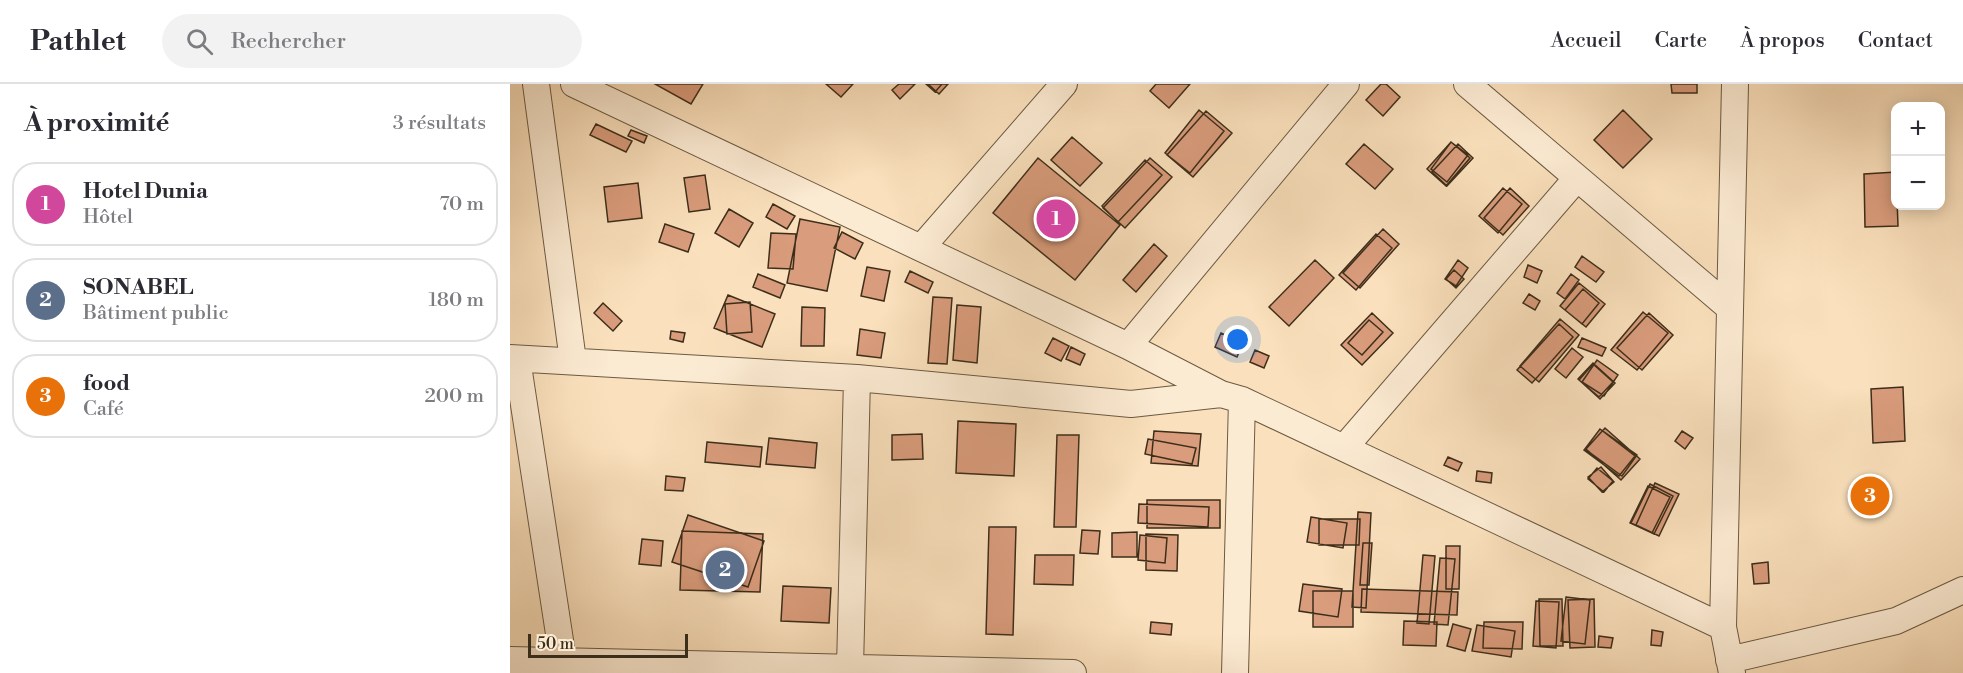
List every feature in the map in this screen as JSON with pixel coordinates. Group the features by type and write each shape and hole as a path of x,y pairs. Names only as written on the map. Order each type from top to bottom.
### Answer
{"street":[{"path":"537,84 573,361"},
{"path":"574,84 1231,397 1723,627"},
{"path":"921,248 1064,84"},
{"path":"1128,346 1346,84"},
{"path":"1467,84 1730,308"},
{"path":"1735,84 1723,627 1730,666 1896,621 1963,590"},
{"path":"1344,448 1577,178"},
{"path":"563,667 514,358 856,378 1131,404 1231,397"},
{"path":"850,668 856,378"},
{"path":"1231,397 1235,673"},
{"path":"510,660 563,667 850,668 1073,673"}],"building":[{"path":"655,84 703,84 691,104"},
{"path":"826,84 853,84 841,97"},
{"path":"899,84 915,84 900,99 892,90"},
{"path":"926,84 942,84 935,92"},
{"path":"928,84 948,84 939,94"},
{"path":"1156,84 1190,84 1169,108 1150,91"},
{"path":"1381,84 1386,84 1400,97 1383,116 1366,100"},
{"path":"1671,84 1697,84 1697,93 1672,93"},
{"path":"1199,110 1224,131 1190,173 1165,153"},
{"path":"1623,110 1652,139 1623,168 1594,140"},
{"path":"1206,111 1232,133 1193,177 1167,155"},
{"path":"596,124 632,141 626,152 590,135"},
{"path":"631,130 647,136 644,143 628,136"},
{"path":"1072,137 1102,163 1080,186 1051,160"},
{"path":"1451,142 1470,158 1446,186 1427,169"},
{"path":"1451,142 1468,155 1447,182 1431,169"},
{"path":"1364,144 1393,169 1375,189 1346,164"},
{"path":"1458,144 1473,158 1447,186 1432,172"},
{"path":"1038,158 1120,225 1075,280 993,213"},
{"path":"1150,158 1172,177 1125,228 1103,208"},
{"path":"1145,160 1162,175 1118,222 1102,206"},
{"path":"1891,172 1891,210 1897,210 1898,226 1865,227 1864,174"},
{"path":"705,175 710,209 689,212 684,178"},
{"path":"638,183 642,218 608,222 604,187"},
{"path":"1503,188 1522,204 1498,233 1479,216"},
{"path":"1510,188 1529,206 1503,235 1484,218"},
{"path":"773,204 795,216 787,229 766,217"},
{"path":"729,209 753,223 739,247 715,233"},
{"path":"800,219 840,227 827,291 787,283"},
{"path":"665,224 694,234 688,252 659,242"},
{"path":"1383,229 1399,244 1360,288 1343,273"},
{"path":"842,232 863,243 855,259 834,248"},
{"path":"771,233 796,234 793,269 768,268"},
{"path":"1376,234 1392,248 1356,290 1339,275"},
{"path":"1154,244 1167,256 1136,292 1123,280"},
{"path":"1582,256 1604,272 1596,282 1575,267"},
{"path":"1315,260 1334,278 1289,326 1269,307"},
{"path":"1458,260 1468,268 1456,286 1445,279"},
{"path":"1528,265 1542,271 1537,283 1524,277"},
{"path":"867,267 890,271 884,301 861,296"},
{"path":"1454,270 1464,279 1456,288 1446,279"},
{"path":"910,271 933,282 928,293 905,282"},
{"path":"758,274 785,285 780,298 753,287"},
{"path":"1571,274 1579,280 1565,299 1557,293"},
{"path":"1579,283 1605,304 1586,327 1560,306"},
{"path":"1583,289 1599,303 1582,324 1565,310"},
{"path":"1529,294 1540,301 1535,310 1523,303"},
{"path":"728,295 775,314 762,347 714,328"},
{"path":"933,297 952,298 947,364 928,363"},
{"path":"750,302 752,332 727,334 725,304"},
{"path":"603,303 622,321 613,331 594,313"},
{"path":"957,305 981,307 977,363 953,360"},
{"path":"802,307 825,308 824,346 801,346"},
{"path":"1643,312 1668,333 1637,370 1611,350"},
{"path":"1372,313 1393,333 1362,365 1341,345"},
{"path":"1649,313 1673,335 1642,370 1617,348"},
{"path":"1560,319 1579,335 1539,382 1520,366"},
{"path":"1369,320 1383,332 1362,355 1348,343"},
{"path":"1559,324 1573,337 1532,383 1517,370"},
{"path":"860,329 885,333 881,358 857,355"},
{"path":"671,331 685,333 683,342 670,339"},
{"path":"1221,333 1243,343 1237,357 1215,347"},
{"path":"1053,338 1069,346 1061,361 1045,353"},
{"path":"1582,338 1606,348 1602,356 1578,347"},
{"path":"1071,347 1085,354 1080,365 1066,359"},
{"path":"1572,348 1583,357 1566,378 1555,369"},
{"path":"1255,350 1269,356 1264,368 1250,362"},
{"path":"1597,360 1618,375 1604,396 1582,382"},
{"path":"1593,363 1615,383 1600,399 1578,379"},
{"path":"1593,364 1613,382 1599,397 1579,380"},
{"path":"1903,387 1905,441 1873,443 1871,389"},
{"path":"958,421 1016,424 1014,476 956,473"},
{"path":"1605,428 1640,459 1621,480 1586,449"},
{"path":"1600,429 1635,456 1619,476 1584,450"},
{"path":"1600,429 1637,455 1622,476 1585,449"},
{"path":"1154,431 1201,434 1198,466 1151,463"},
{"path":"1682,431 1693,438 1685,449 1675,441"},
{"path":"922,434 923,459 892,460 892,435"},
{"path":"1057,435 1079,435 1076,527 1054,527"},
{"path":"769,438 817,443 815,468 766,464"},
{"path":"1148,439 1196,448 1192,464 1145,454"},
{"path":"707,442 762,447 760,467 705,462"},
{"path":"1448,457 1462,463 1458,471 1444,465"},
{"path":"1601,467 1614,482 1602,492 1588,477"},
{"path":"1597,468 1613,481 1604,492 1588,479"},
{"path":"1477,471 1492,473 1491,483 1476,481"},
{"path":"666,476 685,478 683,491 665,490"},
{"path":"1655,483 1679,494 1659,536 1636,525"},
{"path":"1650,484 1673,496 1654,534 1631,523"},
{"path":"1648,486 1670,497 1652,533 1630,523"},
{"path":"1147,500 1220,500 1220,528 1147,528"},
{"path":"1139,504 1209,507 1208,527 1138,523"},
{"path":"1358,512 1371,513 1366,608 1352,607"},
{"path":"688,515 764,541 748,587 672,562"},
{"path":"1311,517 1347,523 1343,548 1307,542"},
{"path":"1319,519 1360,519 1359,545 1319,545"},
{"path":"989,527 1016,527 1013,635 986,634"},
{"path":"1082,530 1100,531 1098,554 1080,553"},
{"path":"682,531 763,534 760,592 680,590"},
{"path":"1137,532 1137,557 1112,557 1112,533"},
{"path":"1146,534 1178,535 1177,571 1146,570"},
{"path":"1140,535 1167,538 1165,563 1138,560"},
{"path":"642,539 663,541 661,566 639,564"},
{"path":"1363,543 1372,543 1369,585 1360,585"},
{"path":"1446,546 1460,546 1459,589 1446,589"},
{"path":"1035,555 1074,555 1073,585 1034,584"},
{"path":"1423,555 1435,556 1429,624 1417,623"},
{"path":"1440,558 1455,559 1448,625 1434,624"},
{"path":"1768,562 1769,583 1754,584 1752,564"},
{"path":"1303,584 1342,589 1338,617 1299,611"},
{"path":"783,586 831,588 829,623 781,621"},
{"path":"1362,589 1458,592 1457,615 1361,612"},
{"path":"1313,591 1353,591 1353,627 1313,627"},
{"path":"1566,597 1590,600 1585,644 1561,641"},
{"path":"1539,599 1562,599 1563,646 1540,646"},
{"path":"1594,599 1595,647 1570,648 1568,600"},
{"path":"1536,601 1559,602 1556,648 1533,646"},
{"path":"1404,621 1437,622 1436,646 1403,645"},
{"path":"1151,622 1172,624 1171,635 1150,633"},
{"path":"1484,622 1523,622 1522,649 1483,648"},
{"path":"1453,624 1471,629 1465,651 1447,646"},
{"path":"1477,625 1515,631 1511,657 1472,651"},
{"path":"1652,630 1663,632 1661,646 1651,645"},
{"path":"1599,636 1613,638 1611,648 1598,647"}],"place":[{"name":"Hotel Dunia","path":"1056,219"},
{"name":"food","path":"1870,496"},
{"name":"SONABEL","path":"725,570"}]}
